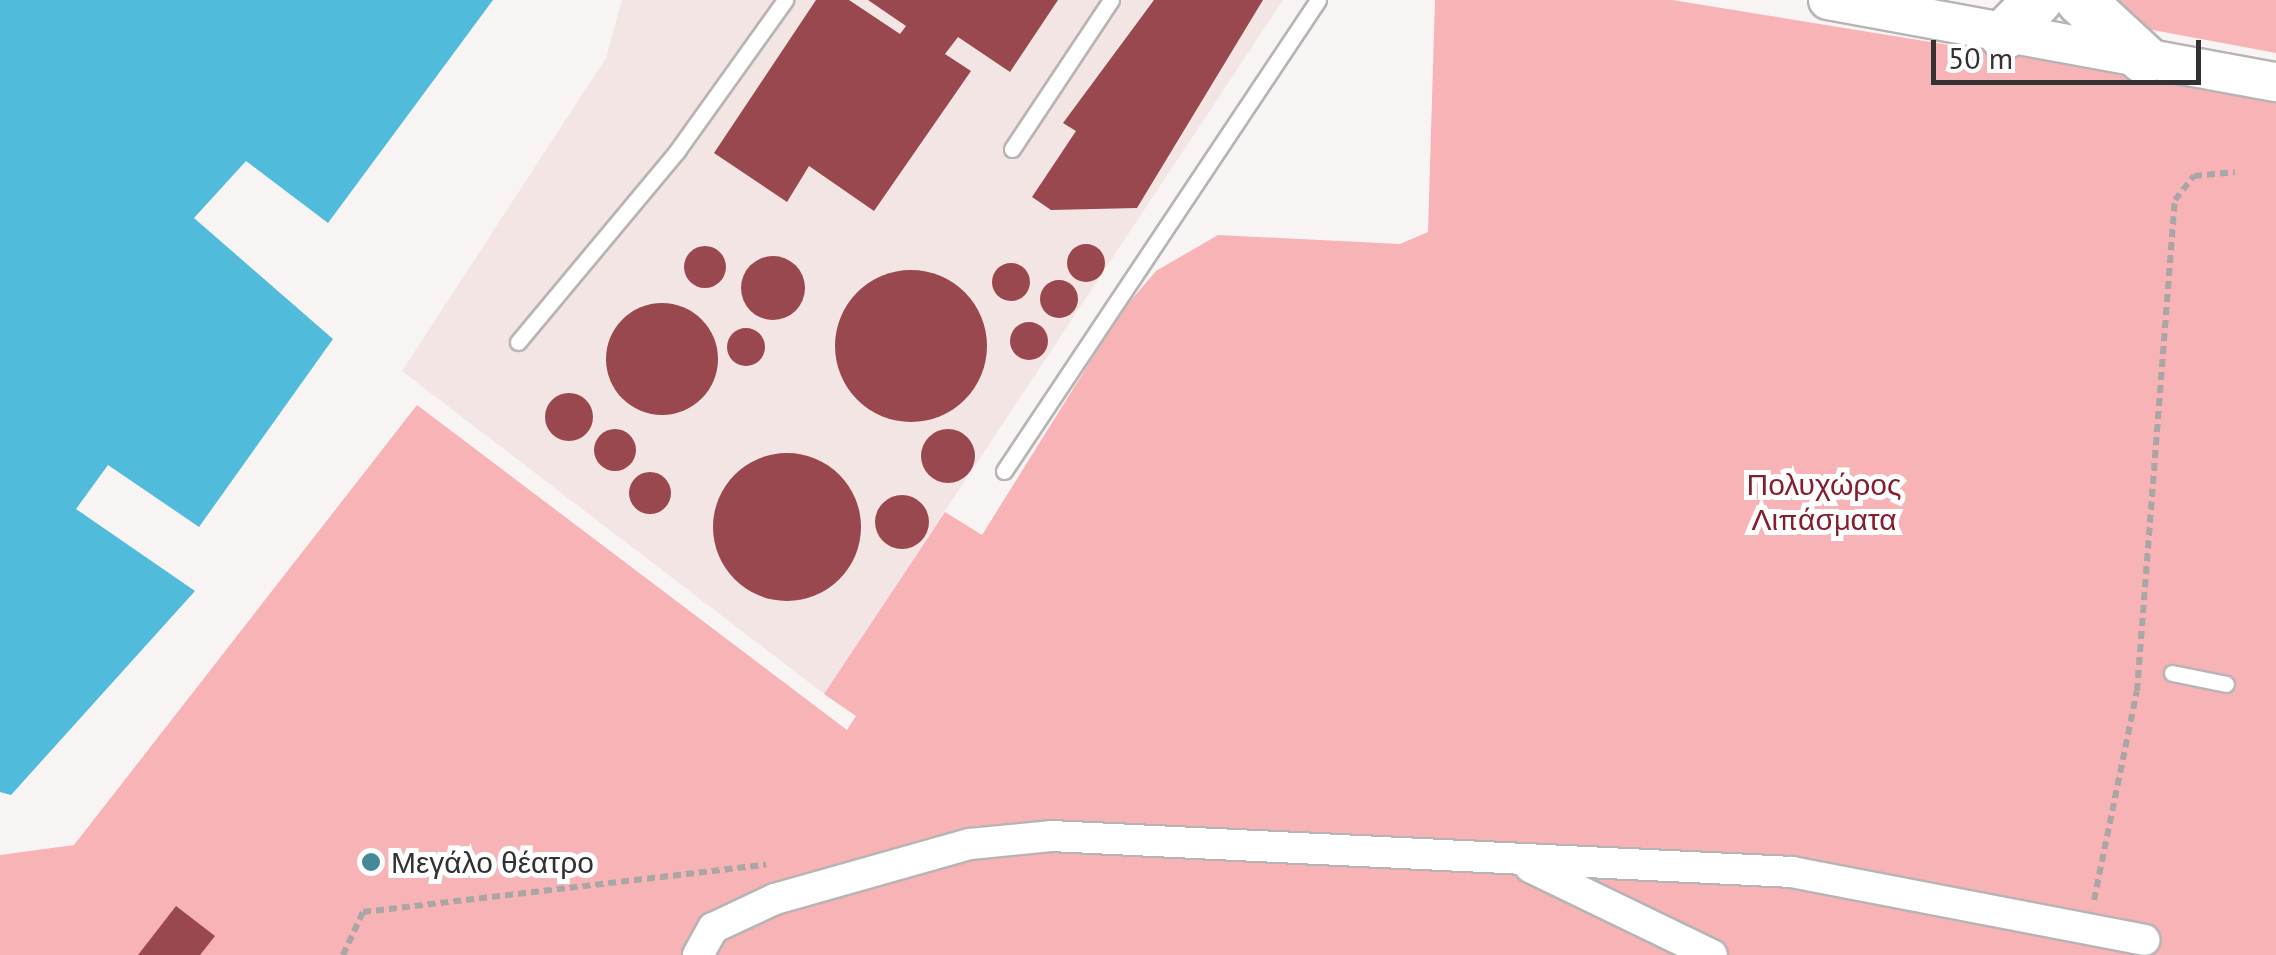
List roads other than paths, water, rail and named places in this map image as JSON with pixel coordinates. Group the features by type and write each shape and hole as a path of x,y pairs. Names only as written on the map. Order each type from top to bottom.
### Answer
{"main road":[{"path":"1990,22 2038,0"},
{"path":"2080,0 2144,59"}],"street":[{"path":"1828,0 1990,22 2144,59 2276,82"},
{"path":"698,955 713,928 743,912 970,844 1052,836 1792,872 2081,943 2144,940"},
{"path":"1513,860 1712,955"}],"lane":[{"path":"518,342 677,151 786,0"},
{"path":"1012,149 1111,0"},
{"path":"1004,472 1318,0"},
{"path":"2172,673 2226,684"}],"water":[{"path":"0,0 493,0 328,223 246,161 194,218 333,339 199,527 108,465 76,509 195,591 11,795 0,792"}],"place":[{"name":"Μεγάλο θέατρο","path":"371,862"}],"park label":[{"name":"Πολυχώρος Λιπάσματα","path":"1824,501"}]}
